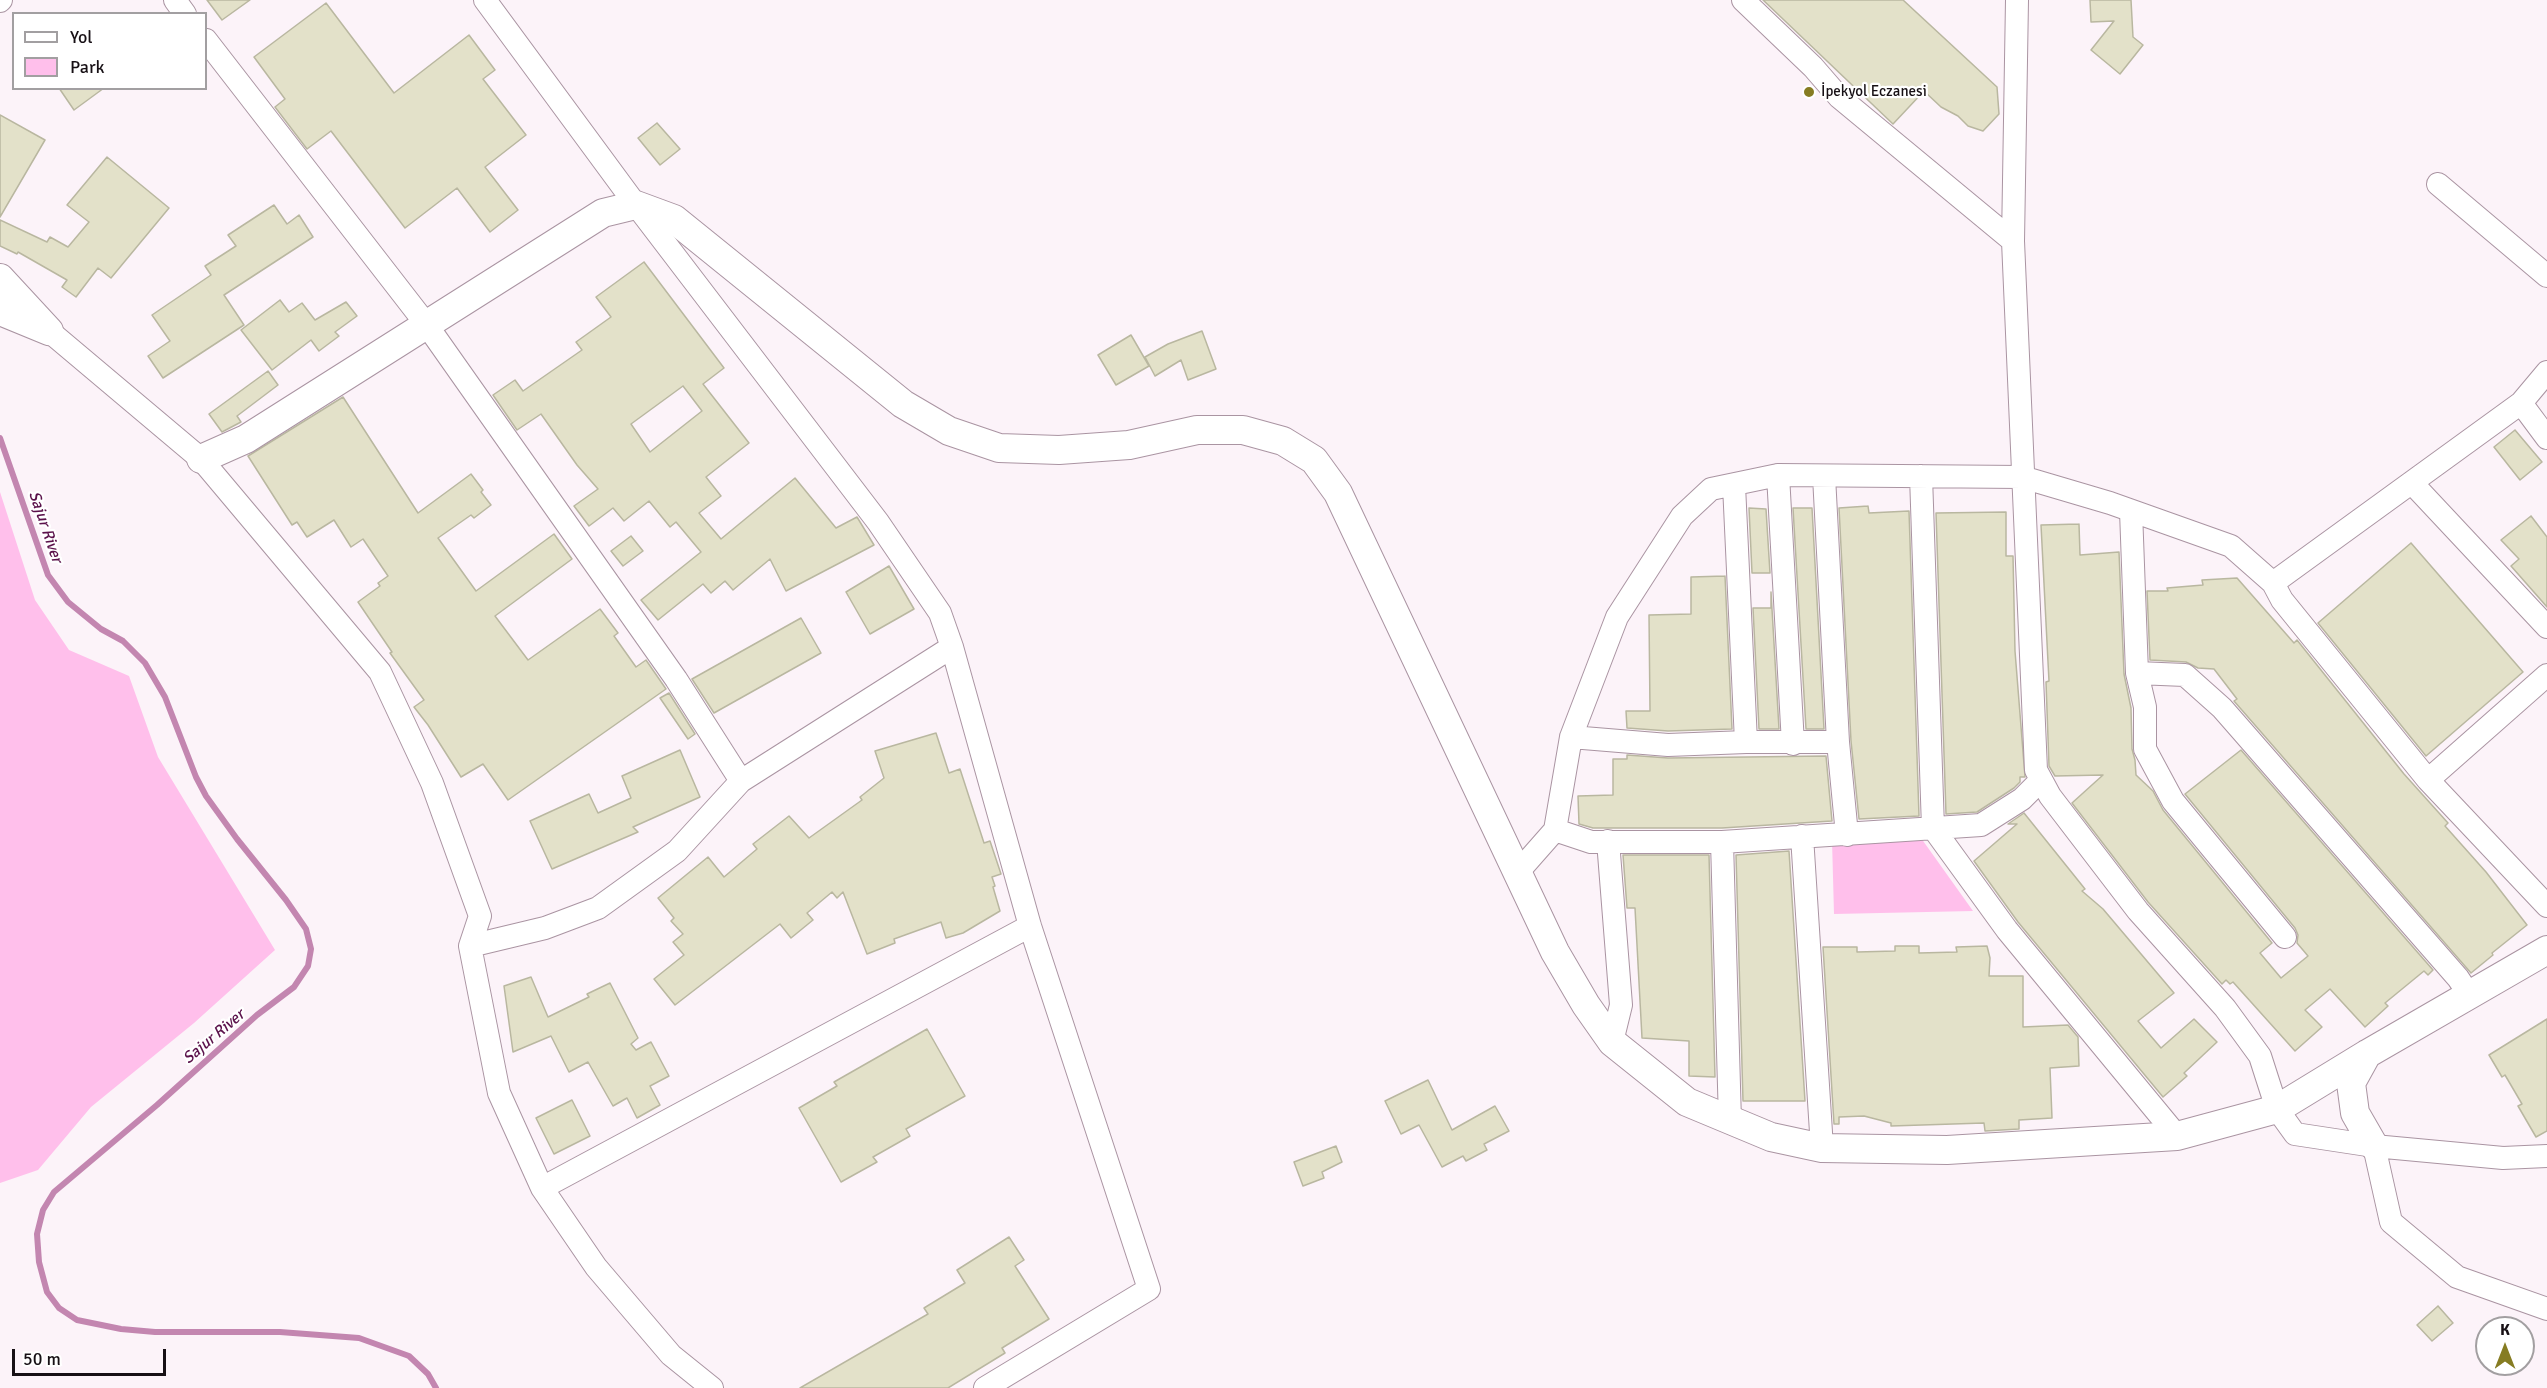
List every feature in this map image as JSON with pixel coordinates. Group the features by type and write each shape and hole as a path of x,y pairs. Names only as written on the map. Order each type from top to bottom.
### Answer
{"main road":[{"path":"201,459 246,439 603,213 636,205 674,219 903,404 949,431 999,448 1059,450 1129,445 1197,430 1243,430 1283,441 1314,460 1338,493 1556,952 1586,1005 1612,1042 1687,1101 1771,1137 1822,1148 1947,1150 2177,1136 2277,1109 2547,950"},
{"path":"0,278 49,332"},
{"path":"0,311 49,332"},
{"path":"2367,1054 2351,1083 2355,1113 2374,1146"}],"street":[{"path":"174,0 183,12"},
{"path":"485,0 636,205 878,522 940,613 952,647 1030,926 1149,1289 985,1388"},
{"path":"1743,0 1814,67 1839,97 2013,241"},
{"path":"2017,0 2013,241 2036,770 2050,796 2138,911 2225,1008 2260,1056 2277,1109 2295,1134 2374,1146 2503,1158 2547,1156"},
{"path":"207,41 426,324 676,679 741,781"},
{"path":"2438,184 2547,276"},
{"path":"49,332 201,459 380,672 432,783 480,916 470,946 499,1093 542,1188 596,1268 671,1355 712,1388"},
{"path":"2272,583 2521,404 2547,372"},
{"path":"2521,404 2547,438"},
{"path":"1518,872 1555,830 1571,737 1617,617 1682,516 1711,489 1778,475 2022,477 2131,511 2231,546 2272,583 2282,600 2428,780 2547,906"},
{"path":"1778,475 1792,744"},
{"path":"1824,476 1838,742 1847,835"},
{"path":"1921,476 1934,828 2007,930 2177,1136"},
{"path":"2412,483 2547,627"},
{"path":"1734,485 1746,742"},
{"path":"2131,511 2137,673 2145,707 2145,749 2173,801 2285,937"},
{"path":"470,946 545,928 598,908 677,851 741,781 952,647"},
{"path":"2137,673 2185,675 2222,708 2458,978 2470,996"},
{"path":"2428,780 2547,675"},
{"path":"1571,737 1668,745 1838,742"},
{"path":"1555,830 1591,842 1722,842 1982,825 2022,799 2041,780"},
{"path":"1802,836 1822,1148"},
{"path":"1608,841 1622,1005 1612,1042"},
{"path":"1722,842 1730,1121"},
{"path":"542,1188 1030,926"},
{"path":"2374,1146 2391,1222 2457,1277 2547,1309"}],"green space":[{"path":"0,492 35,600 69,650 129,676 158,757 275,950 194,1023 91,1107 38,1170 0,1183"},
{"path":"1921,838 1973,911 1834,914 1832,840"}],"building":[{"path":"207,0 250,0 222,20"},
{"path":"1763,0 1903,0 1997,87 1999,114 1983,131 1968,126 1958,116 1941,107 1924,91 1893,124"},
{"path":"2090,0 2131,0 2133,37 2143,45 2120,74 2091,50 2114,21 2091,22"},
{"path":"326,3 394,93 469,35 495,70 483,79 526,135 485,167 518,210 490,232 457,188 405,228 331,131 307,149 275,107 285,99 254,57"},
{"path":"60,90 101,90 74,110"},
{"path":"0,115 45,140 0,217"},
{"path":"657,123 680,149 660,165 638,138"},
{"path":"107,157 169,208 111,278 98,268 76,297 62,287 67,280 18,252 17,254 0,246 0,220 47,242 50,237 68,247 89,222 67,205"},
{"path":"274,205 287,224 299,215 313,237 224,295 244,325 163,378 148,356 170,341 152,315 211,275 205,266 236,246 228,235"},
{"path":"644,262 724,368 703,384 749,443 706,477 721,496 699,513 721,539 795,478 836,528 857,517 874,545 786,591 770,559 733,590 725,581 711,593 703,584 658,620 641,600 701,552 676,522 670,527 649,501 624,521 613,508 589,526 574,506 598,489 577,465 541,414 517,430 493,395 515,380 523,391 582,350 576,342 611,317 596,297","holes":["683,386 702,411 650,452 631,424"]},
{"path":"280,300 289,312 302,303 315,320 346,302 357,316 335,332 339,336 319,351 311,340 272,370 241,330"},
{"path":"1202,331 1216,369 1188,380 1181,360 1155,376 1145,357 1168,344"},
{"path":"1131,335 1149,366 1116,385 1098,355"},
{"path":"268,371 278,385 237,416 241,422 222,432 209,414"},
{"path":"343,397 418,513 471,474 483,490 481,492 491,505 474,518 471,515 438,538 476,591 554,534 572,559 495,616 528,660 600,609 618,633 614,636 636,667 646,660 666,689 508,800 483,764 461,777 414,707 424,700 390,653 392,652 358,602 380,586 378,583 388,576 363,539 351,547 334,520 307,537 297,522 292,525 248,456"},
{"path":"2515,430 2542,462 2520,480 2494,447"},
{"path":"1868,506 1869,513 1909,511 1919,816 1859,819 1851,741 1839,508"},
{"path":"1749,508 1766,509 1770,573 1752,573"},
{"path":"1793,508 1812,508 1824,729 1806,729"},
{"path":"2006,512 2006,556 2013,556 2015,651 2025,777 2020,777 2020,782 2014,788 1977,812 1946,814 1936,513"},
{"path":"2531,516 2547,537 2547,607 2511,566 2519,559 2501,540"},
{"path":"2079,524 2080,555 2119,552 2124,674 2131,708 2132,749 2136,775 2153,791 2163,810 2272,943 2260,953 2281,978 2308,956 2297,943 2298,935 2295,928 2185,794 2241,750 2433,970 2428,975 2424,971 2385,1003 2388,1006 2365,1027 2330,989 2305,1010 2322,1027 2295,1051 2233,982 2230,984 2226,980 2222,984 2148,902 2072,803 2103,775 2055,776 2049,766 2046,682 2049,681 2041,525"},
{"path":"631,536 643,551 623,566 611,551"},
{"path":"2411,543 2523,672 2426,756 2318,623"},
{"path":"889,566 914,609 870,634 846,592"},
{"path":"1725,576 1732,729 1668,731 1627,728 1626,711 1650,711 1649,615 1691,614 1691,577"},
{"path":"2237,578 2294,643 2297,640 2404,774 2448,823 2445,826 2486,872 2527,925 2471,973 2234,701 2237,699 2214,669 2198,668 2186,662 2150,660 2147,591 2168,591 2167,588 2203,585 2202,580"},
{"path":"1771,592 1779,729 1759,729 1753,608 1771,608"},
{"path":"801,618 821,653 714,713 692,679"},
{"path":"669,693 695,734 688,739 660,698"},
{"path":"936,733 949,773 960,769 984,843 990,841 1001,874 992,877 1000,911 963,933 946,938 941,922 894,939 895,943 867,954 843,892 837,898 832,892 807,913 813,920 791,938 780,924 675,1005 654,979 684,955 673,942 683,934 671,921 674,918 658,898 708,857 724,877 757,849 753,844 789,816 809,838 862,800 860,797 884,778 875,751"},
{"path":"680,750 700,797 633,827 638,832 552,869 530,821 589,794 598,813 631,798 622,776"},
{"path":"1627,755 1668,758 1826,756 1832,821 1722,828 1593,828 1579,824 1578,796 1613,795 1613,759 1627,759"},
{"path":"2024,813 2085,889 2082,891 2103,909 2174,993 2138,1021 2161,1048 2194,1019 2217,1042 2184,1073 2187,1076 2163,1097 2018,922 1974,861 2017,824 2008,824"},
{"path":"1789,851 1805,1101 1743,1101 1736,855"},
{"path":"1623,855 1709,855 1715,1077 1689,1076 1689,1041 1642,1038 1635,908 1627,908"},
{"path":"1895,946 1919,946 1919,953 1957,952 1956,947 1987,946 1990,958 1989,976 2023,976 2023,1027 2068,1025 2078,1037 2079,1066 2050,1068 2052,1118 2019,1120 2019,1129 1985,1131 1984,1123 1891,1126 1891,1123 1864,1116 1839,1117 1839,1124 1834,1124 1823,947 1857,947 1857,952 1895,951"},
{"path":"531,977 548,1017 589,997 587,994 610,983 638,1038 631,1044 636,1050 651,1042 669,1076 650,1086 660,1105 637,1118 627,1098 613,1106 588,1062 569,1072 551,1036 513,1052 504,986"},
{"path":"2547,1019 2547,1131 2536,1137 2518,1106 2522,1104 2505,1075 2502,1077 2489,1055"},
{"path":"927,1029 965,1096 906,1129 910,1136 873,1157 877,1162 841,1182 799,1108 837,1086 834,1082"},
{"path":"1428,1080 1452,1130 1495,1106 1509,1131 1484,1144 1487,1150 1466,1161 1463,1156 1442,1167 1419,1125 1401,1134 1385,1101"},
{"path":"572,1100 590,1136 554,1154 536,1118"},
{"path":"1336,1146 1342,1162 1322,1172 1324,1178 1303,1186 1294,1162"},
{"path":"1009,1237 1024,1260 1015,1266 1049,1319 1002,1348 1005,1353 948,1388 800,1388 928,1314 924,1308 965,1283 957,1270"},
{"path":"2438,1306 2453,1323 2432,1341 2417,1325"}],"waterway":[{"name":"Sajur River","path":"0,438 48,575 68,602 101,629 123,641 145,663 165,697 196,777 206,796 306,929 311,949 308,966 294,987 257,1015 157,1105 54,1192 43,1210 37,1234 39,1262 47,1292 59,1308 77,1320 121,1329 155,1332 280,1332 359,1338 409,1356 428,1374 436,1388"}],"place":[{"name":"İpekyol Eczanesi","path":"1809,92"}]}
